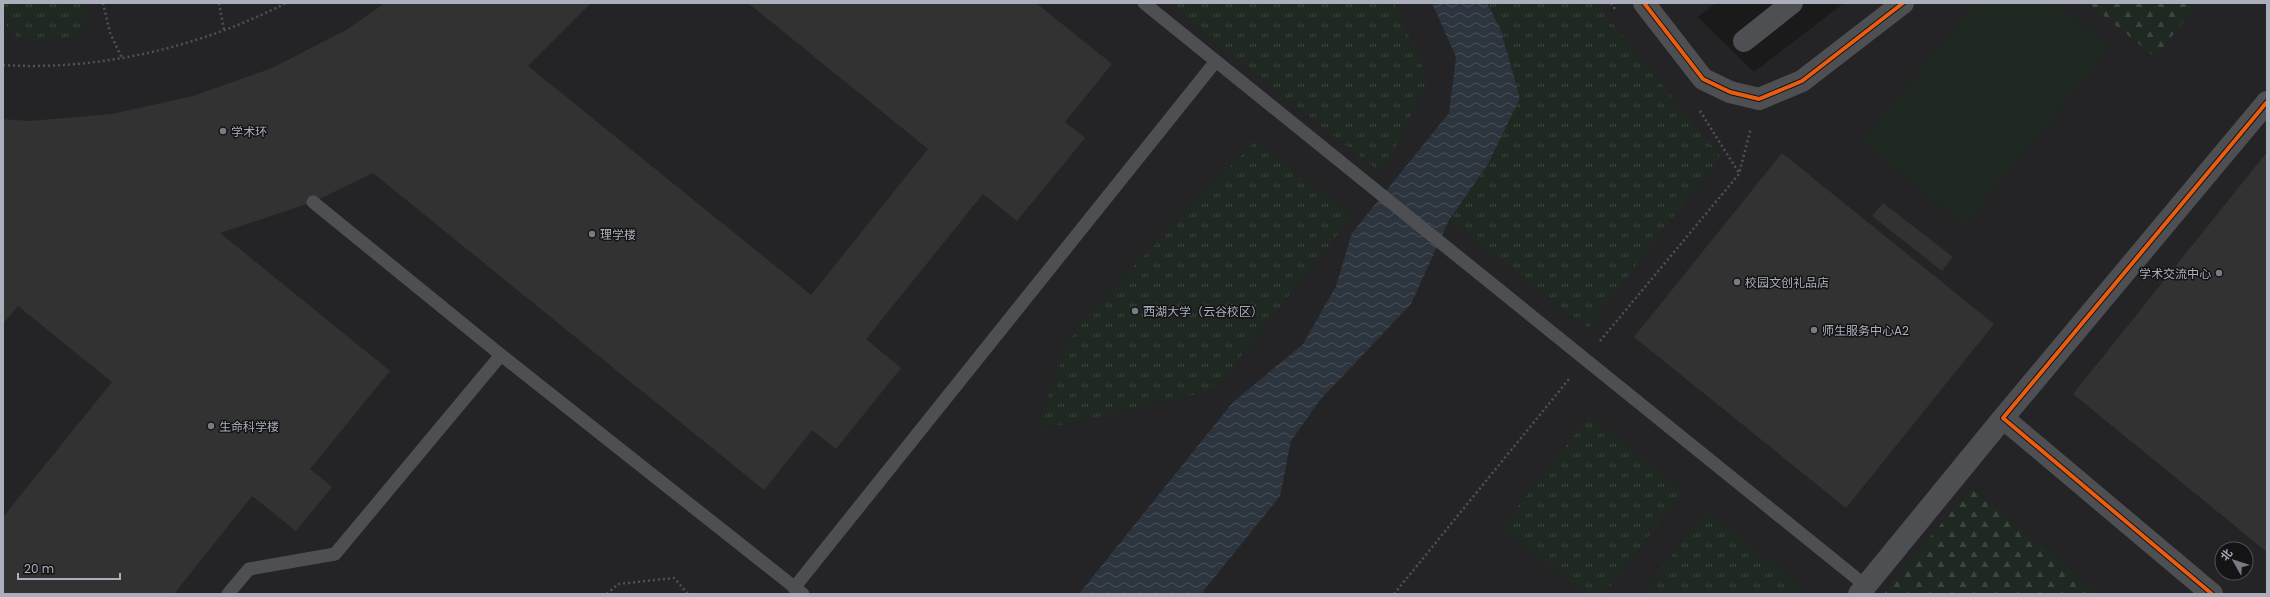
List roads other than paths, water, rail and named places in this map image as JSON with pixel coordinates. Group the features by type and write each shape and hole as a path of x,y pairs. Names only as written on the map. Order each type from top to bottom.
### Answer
{"street":[{"path":"1644,3 1703,79 1730,92 1759,99 1802,81 1903,3"},
{"path":"1744,40 1792,3"},
{"path":"1862,590 2267,102"},
{"path":"2004,418 2212,594"}],"lane":[{"path":"1144,3 1585,359 1862,590"},
{"path":"313,202 501,355 798,591 1216,61"},
{"path":"228,594 249,569 335,554 501,355"}],"water":[{"path":"1432,3 1487,3 1500,28 1520,98 1488,164 1449,220 1411,304 1320,400 1291,441 1280,496 1201,594 1079,594 1233,402 1303,344 1336,286 1352,233 1449,113 1456,57"}],"place":[{"name":"学术环","path":"223,131"},
{"name":"理学楼","path":"592,234"},
{"name":"学术交流中心","path":"2219,273"},
{"name":"校园文创礼品店","path":"1737,282"},
{"name":"西湖大学（云谷校区）","path":"1135,311"},
{"name":"师生服务中心A2","path":"1814,330"},
{"name":"生命科学楼","path":"211,426"}]}
